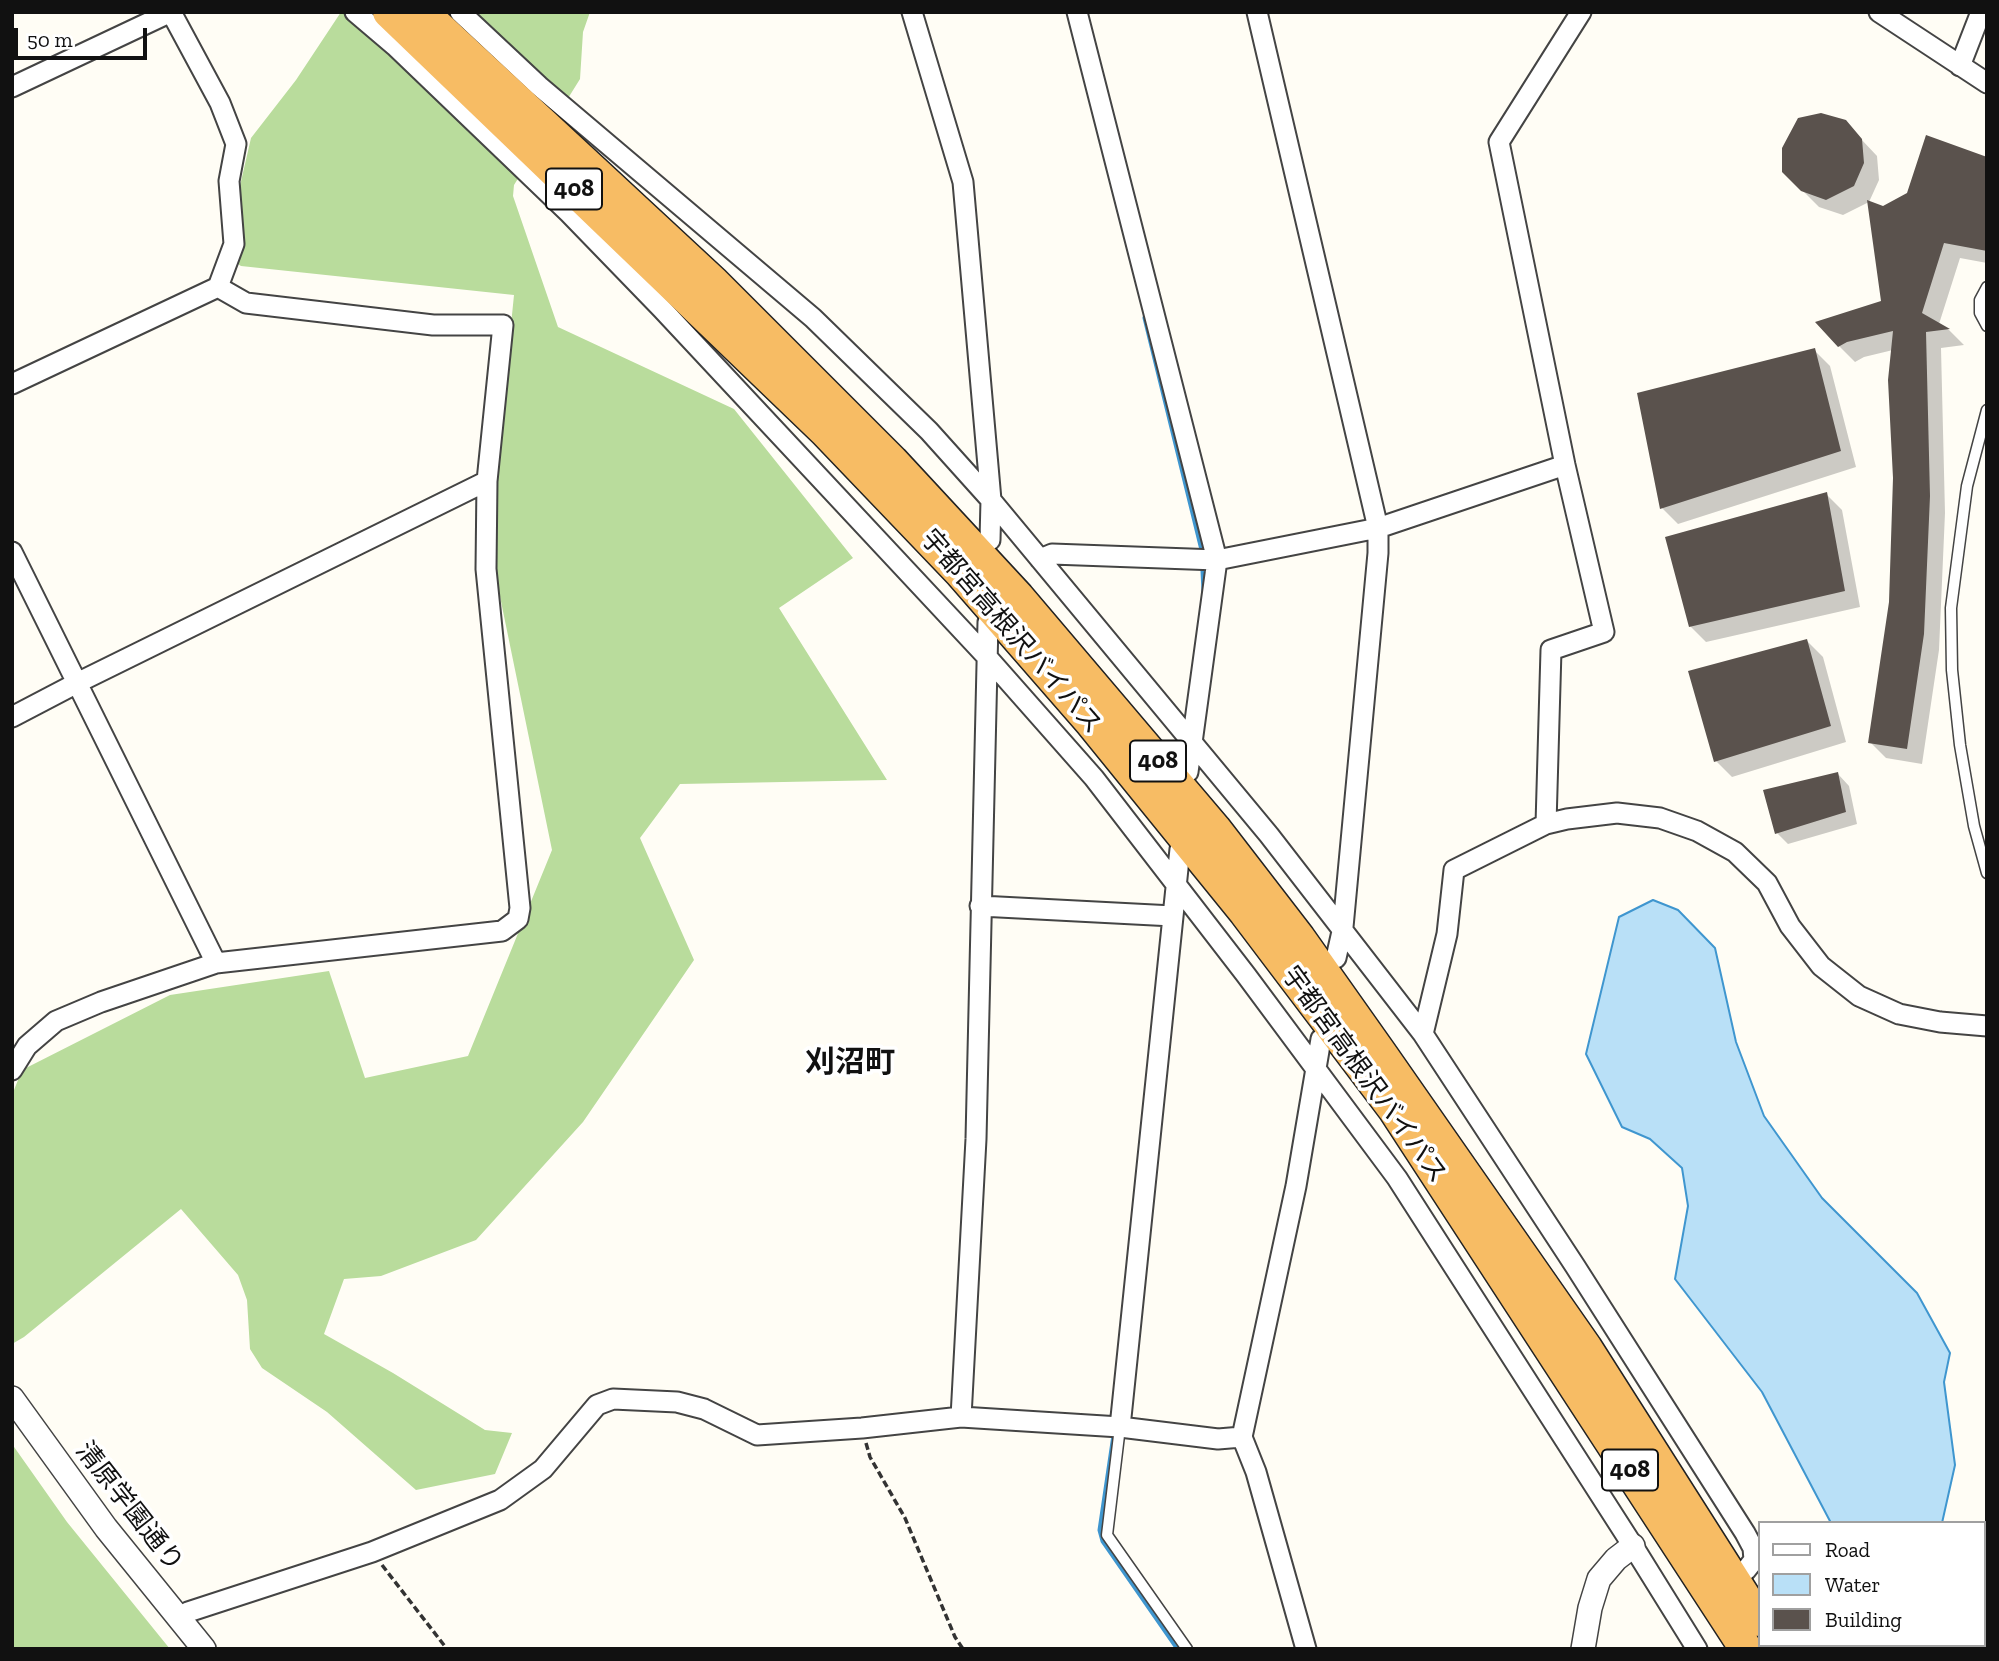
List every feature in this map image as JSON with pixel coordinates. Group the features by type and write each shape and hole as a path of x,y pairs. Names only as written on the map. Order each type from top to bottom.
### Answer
{"highway":[{"name":"宇都宮高根沢バイパス","path":"389,12 788,394 901,507 1090,721 1245,912 1394,1109 1746,1649"},
{"name":"宇都宮高根沢バイパス","path":"422,12 714,283 892,461 1026,607 1215,829 1381,1054 1616,1394 1758,1618"},
{"name":"408","path":"1514,1292 1654,1538 1722,1649"},
{"name":"408","path":"1616,1394 1753,1578"}],"street":[{"path":"12,87 171,12 220,103 236,145 229,181 234,244 218,287 12,384"},
{"path":"355,12 395,46 569,213 988,658 1094,778 1177,884 1396,1178 1697,1649"},
{"path":"460,12 539,86 813,318 929,431 1040,559 1343,927 1423,1034 1745,1533 1753,1548 1753,1578"},
{"path":"912,12 963,181 991,500 990,540"},
{"path":"1077,12 1217,560 1188,772"},
{"path":"1257,12 1378,528 1378,553 1343,927 1336,958"},
{"path":"1546,824 1551,650 1604,632 1565,465 1499,142 1581,12"},
{"path":"1879,12 1987,83"},
{"path":"1960,66 1981,12"},
{"path":"12,1070 27,1046 56,1021 101,1002 216,963 492,932 510,926 518,919 520,908 486,569 487,481 502,325 433,325 246,303 218,287"},
{"path":"1040,559 1052,554 1217,560 1378,528 1565,465"},
{"path":"12,717 487,481"},
{"path":"12,552 216,963"},
{"path":"961,1417 976,1139 988,622"},
{"path":"1423,1034 1447,934 1454,870 1546,824 1617,813 1660,818 1697,831 1735,852 1767,883 1790,926 1821,966 1859,996 1899,1014 1940,1022 1987,1026"},
{"path":"1120,1427 1181,849"},
{"path":"980,906 1173,916"},
{"path":"1306,1649 1256,1472 1242,1437 1296,1186 1321,1039"},
{"name":"清原学園通り","path":"12,1398 73,1484 204,1649"},
{"path":"179,1617 372,1552 476,1511 516,1491 543,1469 597,1405 614,1399 677,1402 704,1409 757,1435 862,1428 961,1417 1120,1427 1218,1438 1242,1437"},
{"path":"1583,1649 1590,1608 1599,1579 1616,1559 1633,1546"}],"lane":[{"path":"1987,287 1980,300 1980,313 1987,326"},
{"path":"1987,410 1967,486 1951,608 1952,670 1960,745 1974,826 1987,873"},
{"path":"1120,1427 1107,1535 1187,1649"}],"path":[{"path":"862,1428 870,1457 905,1518 955,1637 963,1649"},
{"path":"372,1552 447,1649"}],"green space":[{"path":"341,12 590,12 583,32 580,79 514,185 513,196 558,327 734,409 853,558 779,608 887,780 680,784 640,838 694,960 583,1122 476,1240 381,1276 344,1279 324,1334 485,1430 512,1433 495,1474 416,1490 327,1412 262,1368 250,1349 247,1300 238,1275 181,1209 12,1344 12,1095 22,1070 170,995 329,971 365,1078 468,1056 552,850 489,543 514,295 241,266 224,255 251,138 296,80"},
{"path":"12,1444 67,1522 170,1649 12,1649"}],"water":[{"path":"1653,900 1678,910 1715,948 1736,1042 1764,1116 1822,1198 1917,1293 1950,1353 1944,1382 1955,1465 1942,1521 1830,1521 1762,1392 1675,1279 1688,1206 1682,1168 1650,1139 1622,1127 1586,1054 1619,917"}],"building":[{"path":"1821,113 1846,120 1862,139 1864,163 1854,186 1826,200 1801,191 1782,172 1782,148 1798,118"},
{"path":"1926,135 1987,157 1987,251 1944,243 1922,313 1950,329 1926,332 1930,496 1924,634 1907,749 1868,743 1889,602 1893,478 1888,380 1893,331 1847,342 1838,347 1815,322 1881,301 1867,200 1883,206 1907,193"},
{"path":"1815,348 1841,451 1660,509 1637,393"},
{"path":"1827,492 1845,591 1689,627 1665,537"},
{"path":"1807,639 1831,726 1714,762 1688,671"},
{"path":"1838,772 1846,812 1775,834 1763,790"}],"waterway":[{"path":"1145,318 1202,550 1204,592"},
{"path":"1114,1435 1100,1530 1103,1541 1178,1649"}],"district":[{"name":"刈沼町","path":"850,1063"}]}
